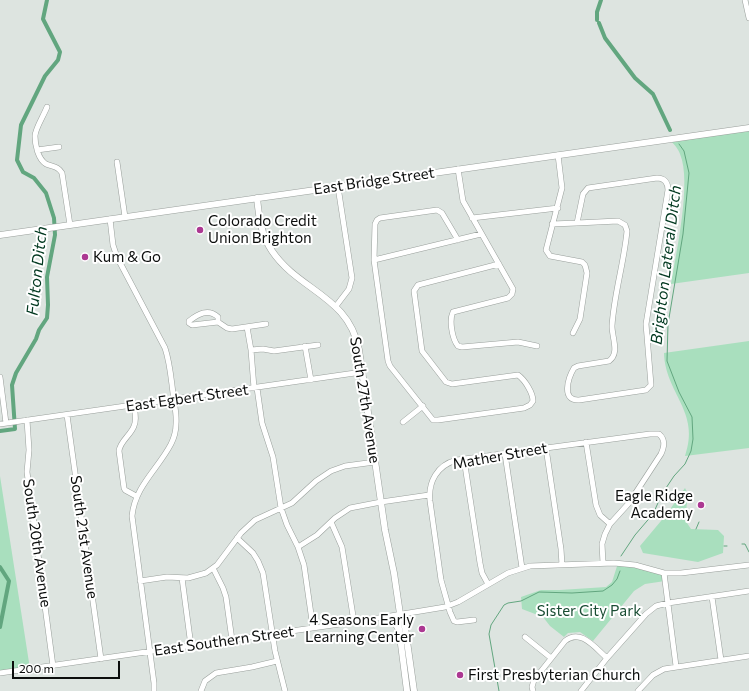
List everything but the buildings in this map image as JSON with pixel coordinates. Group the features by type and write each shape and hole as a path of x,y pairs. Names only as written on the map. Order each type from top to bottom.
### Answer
{"main road":[{"name":"East Bridge Street","path":"0,235 749,128"},
{"name":"South 27th Avenue","path":"256,198 262,231 275,255 286,267 336,306 343,313 354,332 358,346 385,530 394,573 400,614 398,621 407,691"},
{"name":"South 27th Avenue","path":"400,614 404,620 414,691"}],"street":[{"path":"745,0 749,18"},
{"path":"47,107 35,135 38,156 48,165 56,166 62,173 70,225"},
{"path":"37,150 59,147"},
{"path":"558,155 562,188 558,208 546,246 547,253 551,256 583,262 587,271 580,319 573,333"},
{"path":"117,162 125,217"},
{"path":"458,169 462,202 513,286 512,294 508,298 454,312 451,318 455,342 458,346 462,347 518,342 537,346"},
{"path":"552,224 576,223 618,221 625,225 627,231 612,324 615,354 609,361 574,368 567,391 568,396 572,399 579,400 646,390 650,388 651,381 646,324 664,225 668,190 667,184 664,179 656,178 588,188 583,194 576,223"},
{"path":"336,306 349,289 352,278 338,186"},
{"path":"472,218 558,208"},
{"path":"458,240 444,216 439,211 380,218 375,224 374,260 389,363 432,419 436,420 524,408 532,403 532,396 518,375 450,384 446,382 422,350 414,291 416,286 499,264"},
{"path":"110,219 113,246 117,257 165,348 174,399 176,423 173,440 162,458 143,483 132,508 132,520 154,691"},
{"path":"374,260 481,234"},
{"path":"218,322 218,318 215,315 205,312 200,313 189,320 192,325 218,322 229,329 266,324"},
{"path":"248,327 263,427 273,457 281,508 304,565 313,628"},
{"path":"251,350 274,350 318,345"},
{"path":"305,346 311,380"},
{"name":"East Egbert Street","path":"0,424 134,406 362,372"},
{"path":"0,377 9,422"},
{"path":"134,406 134,427 120,446 119,451 124,488 136,496"},
{"path":"403,422 423,406"},
{"name":"South 21st Avenue","path":"67,415 101,659"},
{"name":"South 20th Avenue","path":"27,420 29,446 27,472 53,666"},
{"name":"Mather Street","path":"429,495 432,481 439,470 449,463 654,433 661,436 664,444 661,454 629,503 610,524"},
{"path":"586,442 596,505 600,515 610,524 603,539 603,563"},
{"path":"546,448 562,565"},
{"path":"505,454 522,568"},
{"path":"464,460 480,563 482,573 488,584"},
{"path":"140,581 167,577 182,578 199,576 213,568 237,538 255,520 292,503 316,481 331,471 345,466 375,462"},
{"path":"298,547 317,535 343,512 350,508 429,495 441,580 450,612 454,621 474,620"},
{"path":"331,522 342,547 354,622"},
{"path":"237,538 253,553 264,573 272,634 285,691"},
{"name":"East Southern Street","path":"0,673 354,622 448,606 464,599 508,573 522,568 539,565 614,563 635,565 664,573 680,573 749,565"},
{"path":"213,568 224,588 232,640"},
{"path":"664,573 676,666"},
{"path":"182,578 191,646"},
{"path":"581,691 607,658 646,614 656,606 749,591"},
{"path":"712,597 721,660"},
{"path":"374,618 391,620 399,631"},
{"path":"533,691 534,680 565,641 573,636 584,638 607,658"},
{"path":"525,637 551,658"},
{"path":"638,691 657,672 676,666 749,656"},
{"path":"201,691 203,679 211,675 219,672 252,667 277,661"}],"green space":[{"path":"749,128 749,273 671,284 682,218 684,182 683,166 680,154 669,139"},
{"path":"749,341 749,448 685,456 689,441 689,427 686,415 670,380 664,353"},
{"path":"0,476 30,669 0,673"},
{"path":"685,488 688,494 685,520 691,529 718,530 724,536 723,553 698,562 643,553 640,546 666,515"},
{"name":"Sister City Park","path":"618,563 664,573 665,581 645,584 634,591 593,641 580,632 568,633 564,637 550,626 543,617 522,609 521,597 541,590 606,587 612,582"}],"waterway":[{"name":"Fulton Ditch","path":"0,431 15,429 12,385 16,373 47,318 47,277 55,235 54,218 46,193 34,178 23,172 17,160 21,125 45,76 58,60 60,52 43,19 47,0"},
{"name":"Brighton Lateral Ditch","path":"597,20 597,12 601,0"},
{"name":"Brighton Lateral Ditch","path":"599,23 605,38 635,78 653,94 670,130"},
{"name":"Brighton Lateral Ditch","path":"621,556 635,535 653,514 662,494 674,476 685,464 691,451 693,439 692,417 679,392 667,361 668,324 683,234 689,173 684,151 679,144"},
{"path":"696,529 699,522"},
{"path":"742,544 745,544 749,552"},
{"name":"Fulton Ditch","path":"0,567 9,581 0,627"},
{"name":"Brighton Lateral Ditch","path":"499,691 489,634 491,625 504,605 521,601 539,592 572,593 603,591 612,585 617,579 620,571"}],"place":[{"name":"Colorado Credit Union Brighton","path":"200,230"},
{"name":"Kum & Go","path":"85,257"},
{"name":"Eagle Ridge Academy","path":"701,505"},
{"name":"4 Seasons Early Learning Center","path":"422,629"},
{"name":"First Presbyterian Church","path":"460,675"}]}
